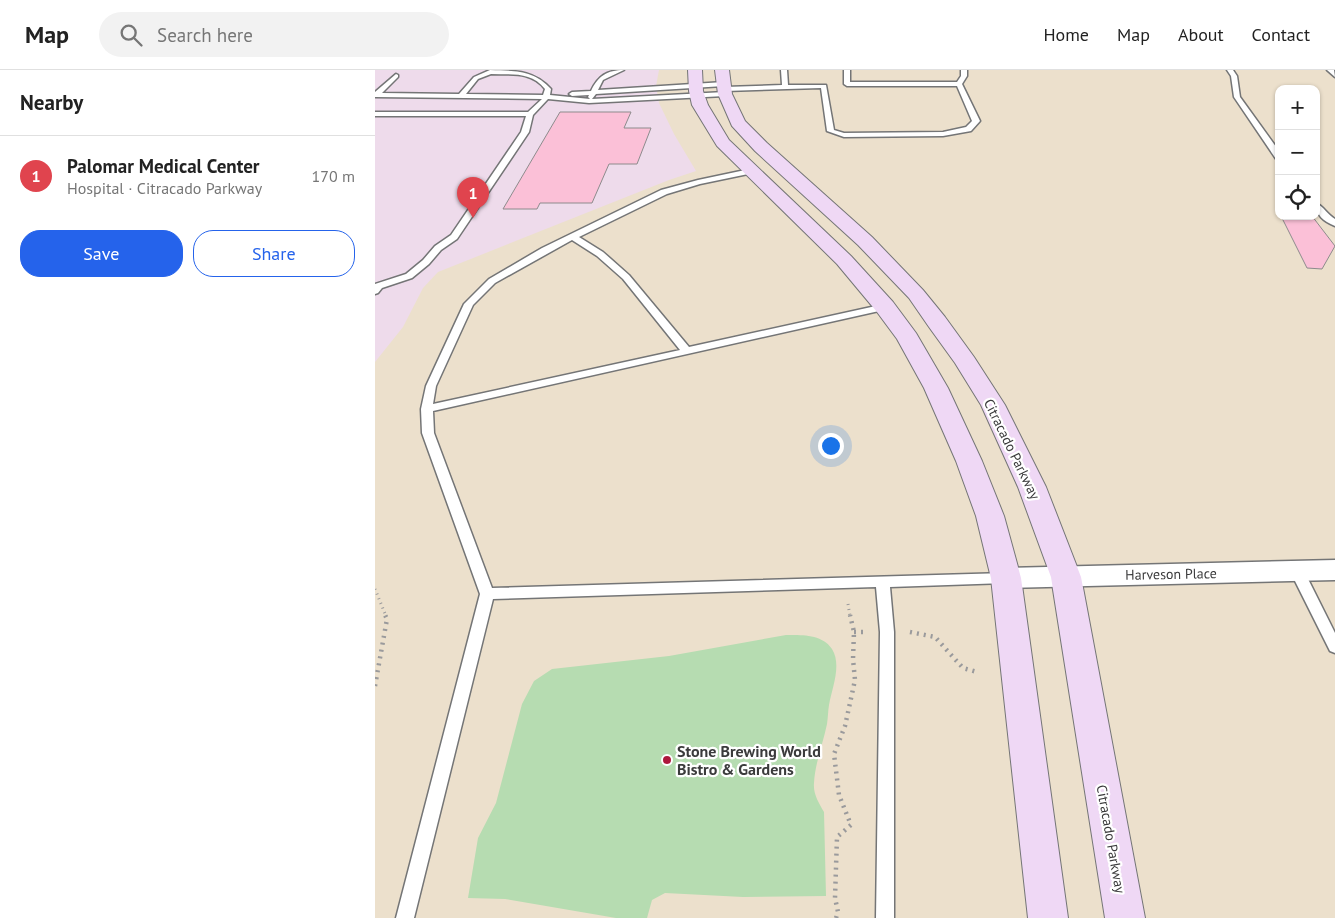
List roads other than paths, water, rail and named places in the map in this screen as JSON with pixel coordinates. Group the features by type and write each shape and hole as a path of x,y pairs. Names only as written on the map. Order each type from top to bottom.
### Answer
{"main road":[{"path":"695,70 696,91 706,116 723,143 844,260 908,338 936,388 965,453 990,516 1006,578 1048,918"},
{"name":"Citracado Parkway","path":"724,84 738,123 761,147 865,241 916,294 966,362 993,405 1032,487 1066,577 1125,918"}],"street":[{"name":"Harveson Place","path":"1006,578 1335,570"}],"lane":[{"path":"537,78 543,70"},
{"path":"589,101 600,79 621,70"},
{"path":"784,70 785,87"},
{"path":"847,70 835,85 829,125 831,131 836,134 943,134 968,129 976,120 959,84"},
{"path":"959,84 964,76 964,70"},
{"path":"1230,70 1234,76 1237,97 1275,151"},
{"path":"1330,70 1335,75"},
{"path":"375,114 530,114 541,107 547,97 548,89 532,74 491,71 476,78 461,96"},
{"path":"375,95 396,76"},
{"path":"547,97 594,92 696,91 724,84"},
{"path":"375,95 547,97 589,101 696,91 724,84 785,87 959,84"},
{"path":"375,291 379,286 409,276 426,262 438,248 454,237 525,132 530,114"},
{"path":"405,918 487,594 427,433 427,409 431,386 469,304 480,291 509,269 664,192 697,182 750,170"},
{"path":"1320,210 1325,217 1335,222"},
{"path":"573,237 600,254 626,276 687,352"},
{"path":"375,282 393,282"},
{"path":"427,409 885,308"},
{"path":"1297,571 1335,647"},
{"path":"487,594 1006,578"},
{"path":"883,582 887,632 885,918"}],"place":[{"name":"Palomar Medical Center","path":"473,218"},
{"name":"Stone Brewing World Bistro & Gardens","path":"667,760"}]}
